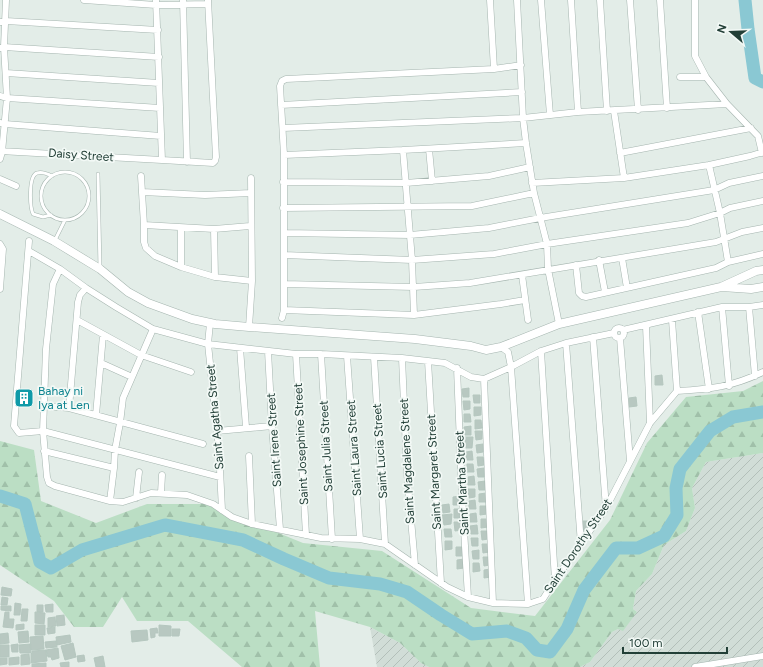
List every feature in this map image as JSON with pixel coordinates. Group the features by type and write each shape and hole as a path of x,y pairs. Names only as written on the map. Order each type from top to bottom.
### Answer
{"street":[{"path":"0,159 7,98 6,73 2,47 6,0"},
{"path":"84,0 208,2"},
{"path":"490,0 494,69"},
{"path":"517,0 523,118 526,142 534,193 547,244 548,269 559,324"},
{"path":"541,0 550,115"},
{"path":"571,0 578,112"},
{"path":"600,0 607,111"},
{"path":"630,0 638,110"},
{"path":"660,0 667,108"},
{"path":"532,183 624,178 709,165 763,152 758,136 728,104 706,77 695,56 695,0"},
{"path":"156,2 162,160"},
{"path":"183,2 187,162"},
{"name":"Daisy Street","path":"1,152 19,151 213,164 215,161 208,2"},
{"path":"3,22 158,30"},
{"path":"2,47 159,57"},
{"path":"282,318 284,310 284,155 280,84 286,79 494,69 520,65"},
{"path":"6,73 159,83"},
{"path":"680,77 706,77"},
{"path":"281,105 522,92"},
{"path":"0,96 7,98 160,108"},
{"path":"282,128 523,118 578,112 728,104"},
{"path":"614,111 624,178"},
{"path":"3,124 161,136"},
{"path":"620,153 751,128"},
{"path":"284,155 429,149 526,142"},
{"path":"429,149 432,181"},
{"path":"403,150 414,287 414,315"},
{"path":"709,165 720,213 728,262"},
{"path":"283,182 406,183 489,176 530,167"},
{"path":"141,176 144,242 146,248 155,256 180,267 215,277 252,281"},
{"path":"284,233 410,235 489,228 715,189 729,183 763,176"},
{"path":"249,327 252,281 250,226 251,178"},
{"path":"0,179 16,186"},
{"path":"142,192 205,195 251,193"},
{"path":"283,208 472,206 534,193"},
{"path":"284,255 412,260 494,254 547,244 688,223 720,213 730,208 763,201"},
{"path":"0,214 54,241 100,270 128,292 148,303 192,319 210,323 249,327 416,338 471,346 486,350 501,347 559,324 721,287 756,271 763,270"},
{"path":"144,225 214,229 250,226"},
{"path":"180,267 182,228"},
{"path":"284,284 414,287 470,283 522,275 599,260 622,258 716,242 754,229 763,228"},
{"path":"214,229 215,277"},
{"path":"30,242 14,426 19,433 43,432 220,477"},
{"path":"0,244 3,249 0,289"},
{"path":"29,252 60,269 86,288 153,329 208,344 240,348 296,354 402,358 445,363 457,368 471,377 484,379 541,351 566,343 614,333 618,328 623,330 646,326 722,307 749,307 763,305"},
{"path":"576,265 579,293 586,297 716,268 728,262 763,254"},
{"path":"622,258 627,288"},
{"path":"599,260 605,292"},
{"path":"60,269 53,284 46,349 43,432 44,451 114,468"},
{"path":"522,275 528,320"},
{"path":"721,287 751,289 763,287"},
{"path":"69,408 80,295 86,288"},
{"path":"284,310 414,315 525,300"},
{"path":"722,307 729,386"},
{"path":"749,307 755,376"},
{"path":"698,312 710,389"},
{"path":"77,320 141,355 191,372"},
{"path":"672,320 677,391 729,386 763,372"},
{"name":"Saint Agatha Street","path":"210,323 208,344 217,431 222,510"},
{"path":"646,326 650,424"},
{"path":"110,501 115,450 123,398 153,329"},
{"path":"623,330 624,333 620,338 630,461"},
{"path":"614,333 615,336 620,338"},
{"path":"96,415 103,335"},
{"path":"593,337 606,508"},
{"path":"566,343 580,544"},
{"path":"501,347 508,352 511,367 528,604"},
{"path":"240,348 246,427"},
{"name":"Saint Irene Street","path":"268,351 280,529"},
{"path":"541,351 555,580"},
{"name":"Saint Josephine Street","path":"296,354 306,535"},
{"name":"Saint Julia Street","path":"321,354 332,539"},
{"name":"Saint Laura Street","path":"347,356 360,539"},
{"name":"Saint Lucia Street","path":"374,357 385,544"},
{"name":"Saint Magdalene Street","path":"402,358 407,474 414,565"},
{"name":"Saint Margaret Street","path":"428,361 441,583"},
{"path":"101,363 132,377"},
{"name":"Saint Martha Street","path":"457,368 468,596"},
{"path":"484,379 493,603"},
{"name":"Saint Dorothy Street","path":"44,451 47,477 49,483 55,486 110,501 123,502 151,493 187,495 213,504 232,517 252,524 332,539 360,539 385,544 441,583 468,596 493,603 528,604 543,599 606,508 650,424 677,391"},
{"path":"44,406 69,408 120,423 203,444"},
{"path":"217,431 246,427 272,426"},
{"path":"249,456 252,524"},
{"path":"136,498 139,472"},
{"path":"161,493 162,475"},
{"path":"695,667 763,656"}],"lane":[{"path":"51,215 43,218 33,214 31,210 31,181 36,173 42,172 52,176"},
{"path":"65,172 74,173 82,179 87,186 89,196 87,205 82,213 65,220 56,218 48,213 43,205 41,196 43,186 52,176 56,173 65,172"},
{"path":"98,174 100,270"},
{"path":"54,241 65,220"}],"shaded area":[{"path":"763,453 763,667 580,667 590,662 612,632 618,629 637,612 633,609 636,591 652,574 664,545 686,531 695,508 692,488 706,462"},
{"path":"370,627 400,643 421,663 429,667 377,667"}],"green space":[{"path":"763,381 763,453 706,462 692,488 695,508 686,531 664,545 652,574 636,591 633,609 637,612 623,631 618,629 612,632 590,662 580,667 429,667 421,663 400,643 370,627 315,611 320,667 242,667 188,621 137,621 122,597 103,627 74,627 54,601 0,565 0,441 34,450 41,501 96,523 147,504 207,504 303,543 382,551 471,608 535,616 610,520 647,443 686,397 743,391"}],"building":[{"path":"662,375 663,385 655,385 655,376"},
{"path":"469,388 469,397 463,397 462,389"},
{"name":"Bahay ni Iya at Len","path":"27,393 26,402 21,402 21,394"},
{"path":"473,395 480,395 480,403 474,403"},
{"path":"636,397 637,406 629,407 629,398"},
{"path":"463,401 470,401 470,409 464,410"},
{"path":"474,407 481,407 481,415 474,416"},
{"path":"464,414 470,414 471,422 464,422"},
{"path":"475,420 481,420 482,428 475,429"},
{"path":"471,426 471,435 465,435 464,427"},
{"path":"475,431 482,431 482,439 476,440"},
{"path":"464,437 473,437 472,448 466,448"},
{"path":"483,444 483,452 477,453 476,445"},
{"path":"472,451 473,460 466,460 466,452"},
{"path":"477,457 483,457 484,465 478,466"},
{"path":"467,464 473,464 474,472 467,472"},
{"path":"484,468 484,477 478,477 477,469"},
{"path":"474,476 475,485 468,485 468,477"},
{"path":"485,481 485,490 479,490 478,482"},
{"path":"468,489 475,489 475,497 469,498"},
{"path":"486,493 486,502 479,502 479,494"},
{"path":"460,496 460,505 453,505 453,497"},
{"path":"475,500 476,509 469,509 469,501"},
{"path":"449,504 450,512 443,513 442,505"},
{"path":"480,506 486,506 487,514 480,515"},
{"path":"454,509 461,509 461,518 454,518"},
{"path":"476,513 477,522 470,522 470,514"},
{"path":"452,514 451,524 444,525 442,515"},
{"path":"481,519 487,519 488,527 481,528"},
{"path":"583,521 588,521 588,530 583,530"},
{"path":"454,522 461,522 462,530 455,531"},
{"path":"477,525 478,534 471,534 470,526"},
{"path":"444,529 451,529 452,537 445,537"},
{"path":"481,531 488,531 488,539 482,540"},
{"path":"471,538 478,538 478,546 472,546"},
{"path":"445,541 452,541 452,549 445,550"},
{"path":"482,544 489,544 489,552 483,553"},
{"path":"456,547 463,547 463,556 456,556"},
{"path":"479,550 479,559 473,559 472,551"},
{"path":"483,557 490,557 490,565 484,566"},
{"path":"464,559 464,568 457,569 457,560"},
{"path":"473,563 479,563 480,571 473,572"},
{"path":"490,569 491,577 484,578 484,570"},
{"path":"2,587 12,589 11,596 1,595"},
{"path":"2,597 8,598 7,605 1,605"},
{"path":"15,603 21,604 20,615 14,615"},
{"path":"53,604 53,612 46,612 45,605"},
{"path":"37,605 43,605 43,612 37,612"},
{"path":"1,606 11,606 11,611 1,610"},
{"path":"22,609 28,609 27,621 21,621"},
{"path":"5,612 9,612 9,619 14,619 13,628 3,627"},
{"path":"35,612 45,613 44,624 35,623"},
{"path":"64,615 65,625 57,626 56,616"},
{"path":"55,617 56,626 48,627 48,618"},
{"path":"24,624 24,629 16,630 16,625"},
{"path":"35,625 45,625 45,635 35,635"},
{"path":"159,625 171,626 171,636 159,636"},
{"path":"55,627 55,633 48,634 47,628"},
{"path":"157,628 158,633 155,633 155,637 151,638 150,629"},
{"path":"172,629 180,629 179,636 172,636"},
{"path":"147,630 148,640 132,642 131,631"},
{"path":"28,631 29,642 19,643 18,632"},
{"path":"8,633 9,643 0,644 0,634"},
{"path":"70,635 71,642 57,645 56,637"},
{"path":"43,636 44,649 31,650 30,637"},
{"path":"56,641 57,647 46,648 45,642"},
{"path":"73,643 76,657 65,660 61,646"},
{"path":"18,644 18,652 12,652 11,645"},
{"path":"30,644 31,653 20,653 19,645"},
{"path":"0,645 9,645 9,657 0,657"},
{"path":"58,648 59,658 52,660 51,657 48,657 46,650"},
{"path":"46,650 47,661 31,663 32,651"},
{"path":"29,654 30,664 21,665 21,655"},
{"path":"84,655 85,661 78,662 77,656"},
{"path":"103,656 105,667 96,667 94,658"},
{"path":"19,657 19,664 9,665 9,658"},
{"path":"0,658 7,658 7,664 0,665"},
{"path":"69,662 69,667 61,667 60,663"},
{"path":"46,663 46,667 32,667 32,664"}],"waterway":[{"path":"745,0 755,78 763,82"},
{"path":"0,496 25,504 40,562 51,568 82,550 165,525 243,540 329,578 380,584 407,592 472,634 507,631 526,638 537,650 550,652 567,629 584,590 616,548 638,548 664,536 677,515 676,488 680,469 710,431 733,417 763,412"}],"place":[{"name":"Bahay ni Iya at Len","path":"24,398"}]}
